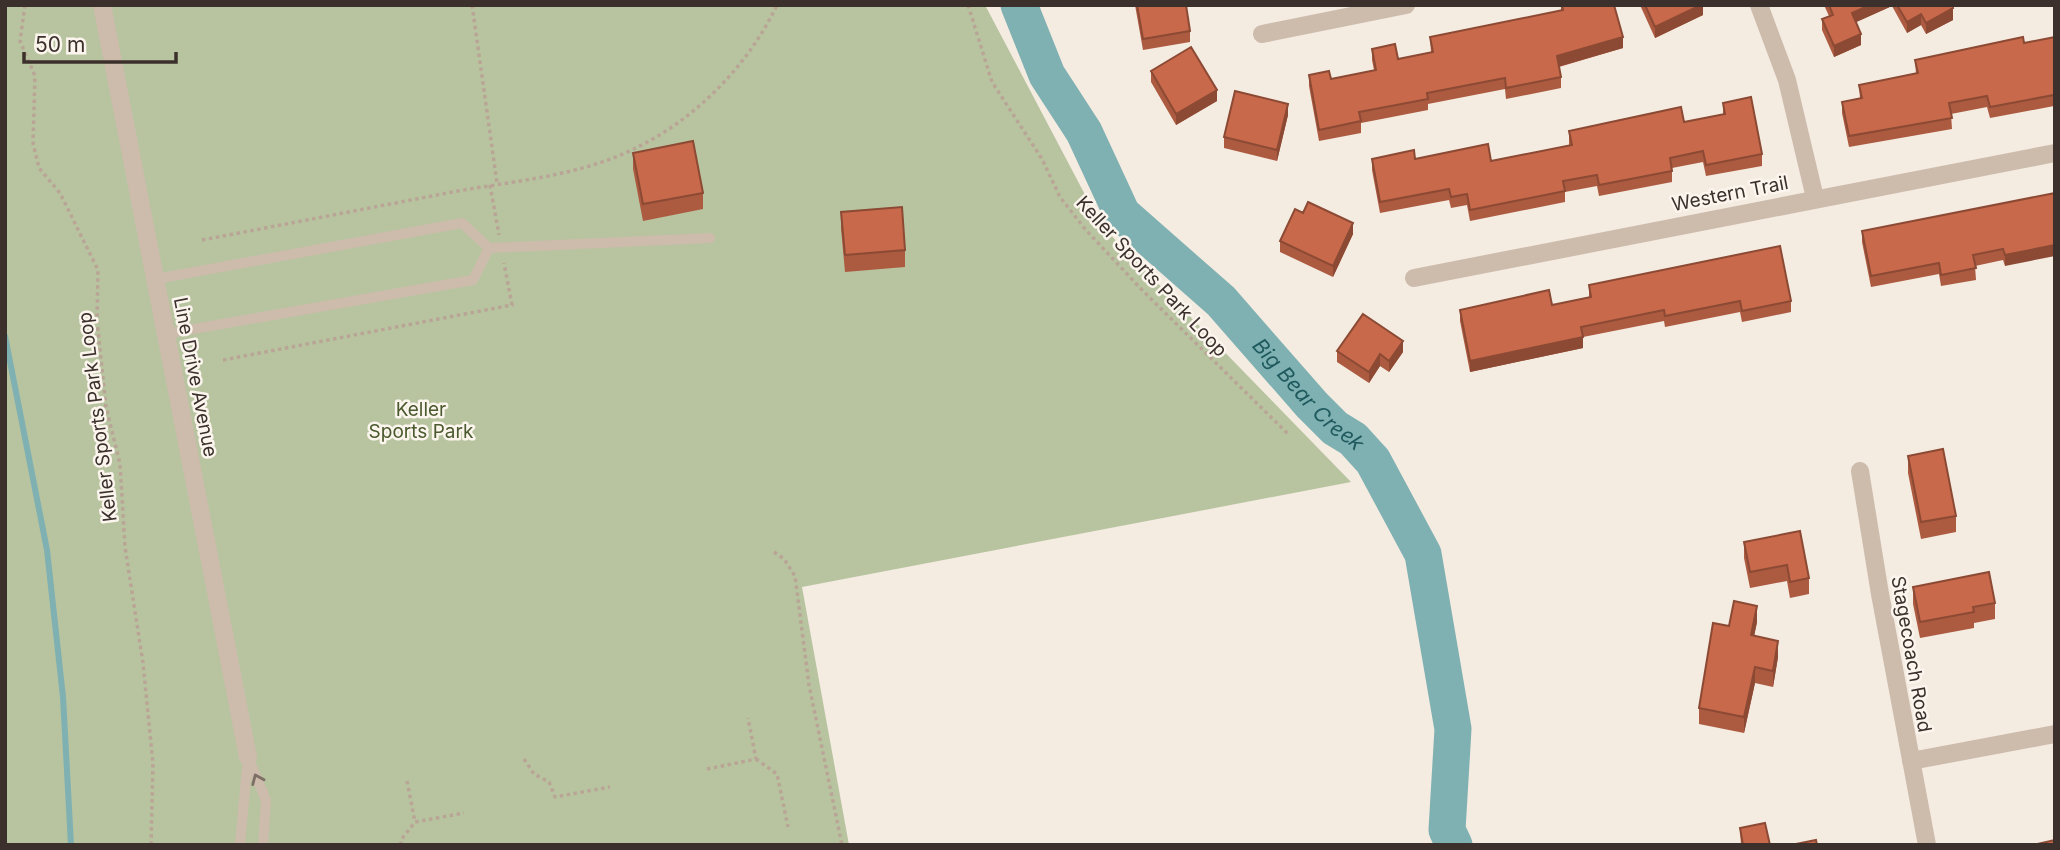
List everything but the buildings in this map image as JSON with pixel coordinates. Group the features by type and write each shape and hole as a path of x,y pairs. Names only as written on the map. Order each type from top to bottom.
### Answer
{"street":[{"name":"Line Drive Avenue","path":"102,5 248,757"},
{"path":"1262,34 1406,5"},
{"path":"1759,5 1787,80 1815,198"},
{"name":"Western Trail","path":"1414,278 2055,153"},
{"name":"Stagecoach Road","path":"1860,471 1927,845"},
{"path":"1911,761 2055,734"}],"lane":[{"path":"156,279 462,223 489,248 710,238"},
{"path":"165,334 473,279 489,248"},
{"path":"240,845 248,757"},
{"path":"248,757 267,800 263,845"}],"path":[{"name":"Keller Sports Park Loop","path":"25,5 20,41 34,76 33,143 39,167 60,193 98,270 97,320 106,407 120,464 125,547 143,663 150,740 151,845"},
{"path":"472,5 497,183"},
{"path":"202,240 599,163 636,148 671,128 710,97 744,60 777,5"},
{"name":"Keller Sports Park Loop","path":"968,5 992,82 1042,159 1060,197 1085,229 1143,291 1288,434"},
{"path":"774,552 785,559 795,576 809,685 842,845"},
{"path":"748,718 756,759 777,774 788,827"},
{"path":"524,759 534,774 550,782 555,797 610,787"},
{"path":"707,769 756,759"},
{"path":"407,781 415,822"},
{"path":"401,845 415,822 464,813"}],"green space":[{"name":"Keller Sports Park","path":"5,5 985,5 1101,225 1351,482 802,587 849,845 5,845"}],"waterway":[{"name":"Big Bear Creek","path":"1019,5 1047,75 1084,132 1122,214 1221,301 1312,405 1335,428 1353,439 1373,461 1423,554 1453,729 1447,830 1454,845"},
{"path":"5,336 47,550 63,697 71,845"}]}
